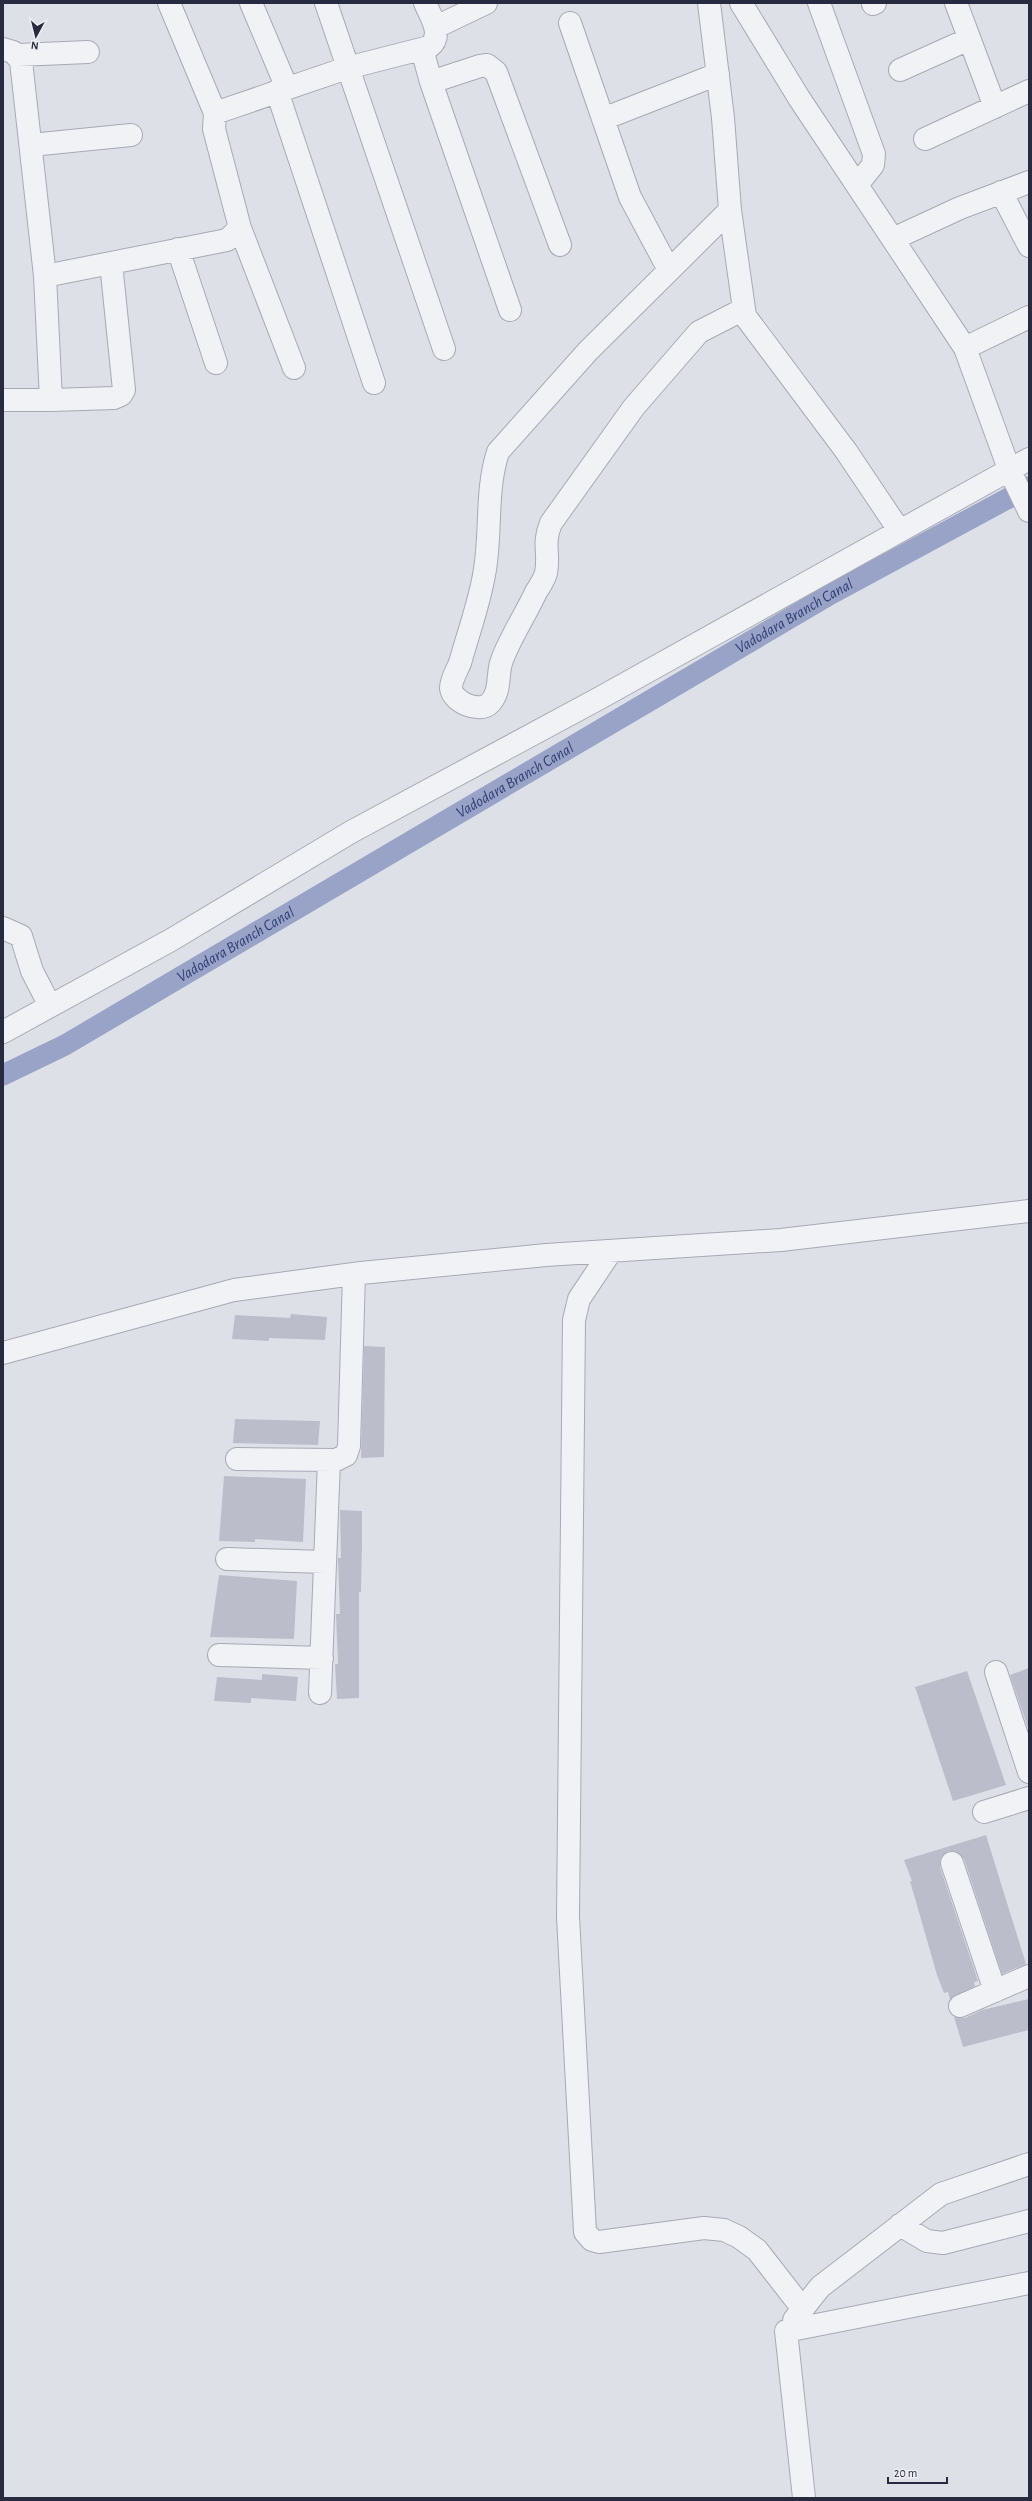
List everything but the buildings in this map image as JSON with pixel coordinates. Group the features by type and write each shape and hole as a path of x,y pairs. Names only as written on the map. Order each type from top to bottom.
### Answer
{"street":[{"path":"169,3 215,114 214,130 240,228 294,368"},
{"path":"251,3 282,90 374,383"},
{"path":"326,3 444,349"},
{"path":"215,114 347,68 422,49 434,43 436,27 425,3"},
{"path":"436,27 486,3"},
{"path":"709,3 718,74 730,210 745,316 846,451 899,530"},
{"path":"741,3 799,98 965,348 1011,474 1029,511"},
{"path":"819,3 874,154 873,165 857,185"},
{"path":"956,3 994,107"},
{"path":"570,23 630,197 670,270"},
{"path":"900,70 969,39"},
{"path":"422,49 431,82 510,310"},
{"path":"10,52 88,52"},
{"path":"10,52 21,61 31,145 45,276 51,400"},
{"path":"431,82 486,65 496,72 560,245"},
{"path":"603,119 718,74"},
{"path":"925,139 1029,91"},
{"path":"31,145 131,135"},
{"path":"893,239 960,208 1029,182"},
{"path":"1001,192 1029,246"},
{"path":"730,210 588,352 498,452 491,472 489,521 484,575 462,656 451,683 451,690 455,697 464,704 479,708 489,704 497,691 501,663 545,575 545,537 556,517 634,407 699,332 744,309"},
{"path":"45,276 227,240 240,228"},
{"path":"178,250 216,363"},
{"path":"3,400 114,398 122,395 124,390 111,263"},
{"path":"965,348 1029,317"},
{"path":"3,1032 171,940 351,832 605,695 899,530 1011,474 1029,459"},
{"path":"12,933 50,1006"},
{"path":"3,1353 234,1290 354,1274 611,1251 781,1240 1029,1211"},
{"path":"611,1251 579,1299 574,1320 568,1917 585,2232 592,2240 599,2242 704,2228 724,2230 739,2237 757,2250 803,2309"},
{"path":"237,1459 336,1460 346,1455 349,1446 354,1274"},
{"path":"320,1693 328,1460"},
{"path":"227,1559 325,1562"},
{"path":"219,1655 322,1658"},
{"path":"996,1672 1029,1772"},
{"path":"984,1812 1029,1798"},
{"path":"952,1863 995,1991"},
{"path":"960,2006 1029,1976"},
{"path":"804,2498 786,2331 820,2287 941,2194 1029,2164"},
{"path":"900,2225 927,2241 938,2243 1029,2221"},
{"path":"786,2331 1029,2283"}],"waterway":[{"name":"Vadodara Branch Canal","path":"3,1075 65,1045 831,594 1029,487"}]}
